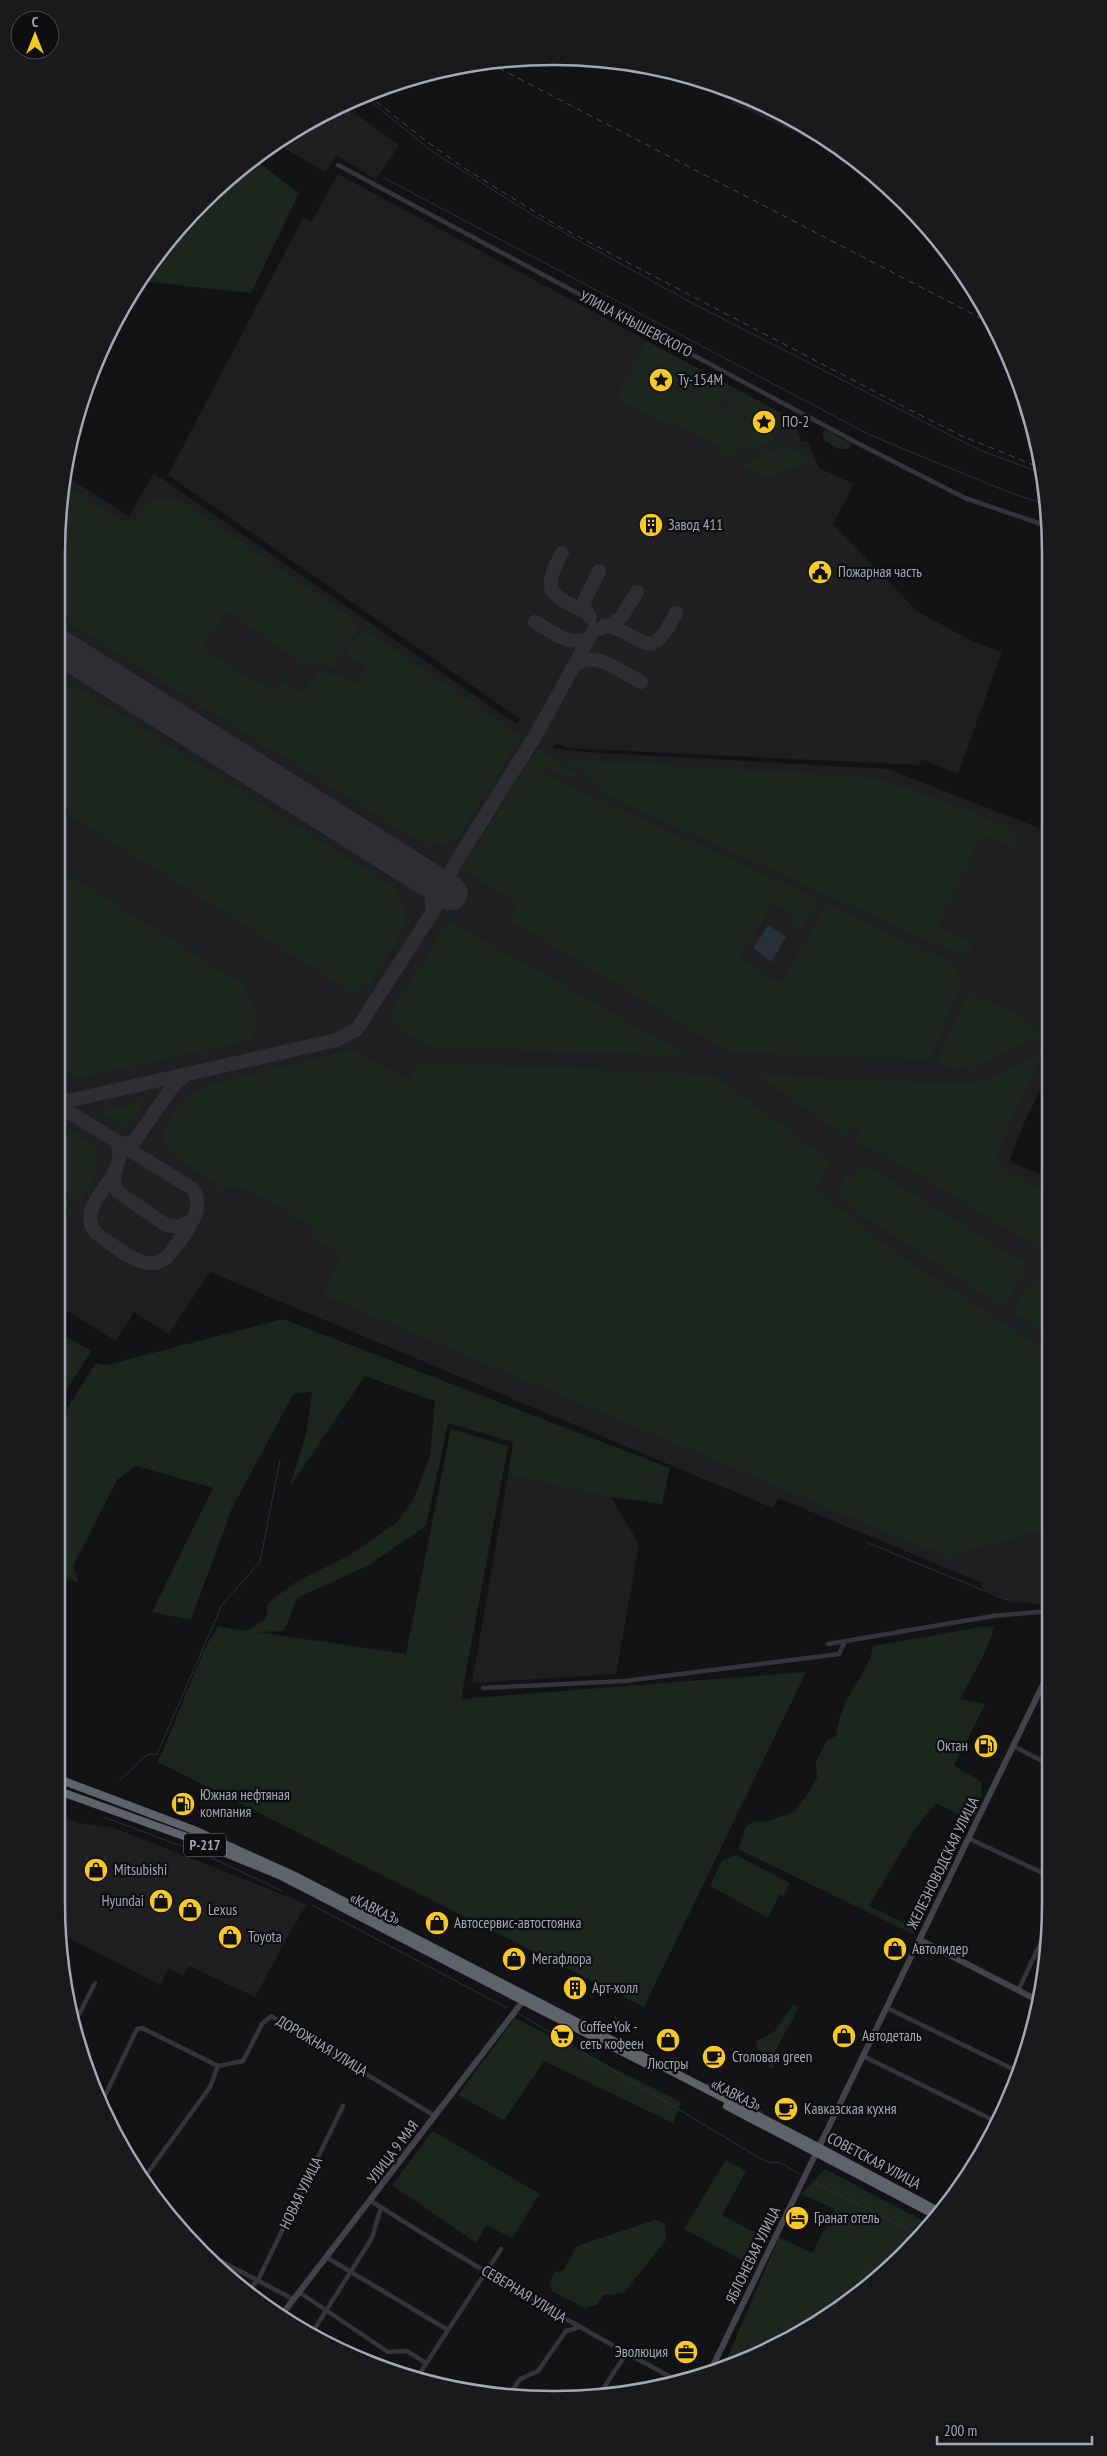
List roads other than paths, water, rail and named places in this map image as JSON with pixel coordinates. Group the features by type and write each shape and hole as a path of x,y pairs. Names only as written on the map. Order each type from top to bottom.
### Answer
{"highway":[{"name":"«КАВКАЗ»","path":"65,1781 239,1849 450,1955 607,2038"},
{"name":"«КАВКАЗ»","path":"65,1793 184,1836 278,1875 819,2150 931,2213"},
{"name":"СОВЕТСКАЯ УЛИЦА","path":"607,2038 934,2209"}],"main road":[{"name":"ЖЕЛЕЗНОВОДСКАЯ УЛИЦА","path":"819,2150 1042,1686"},
{"path":"920,1940 1033,1998"},
{"name":"УЛИЦА 9 МАЯ","path":"285,2311 371,2201 524,2000"},
{"name":"ЯБЛОНЕВАЯ УЛИЦА","path":"714,2364 819,2150"}],"street":[{"name":"УЛИЦА КНЫШЕВСКОГО","path":"338,165 863,446 964,498 1041,524"},
{"path":"828,1644 993,1616 1042,1611"},
{"path":"483,1688 624,1681 839,1654 845,1641"},
{"path":"1013,1746 1042,1760"},
{"path":"968,1838 1042,1873"},
{"path":"1018,1990 1040,1944"},
{"path":"78,2015 96,1983"},
{"path":"887,2008 1012,2070"},
{"name":"ДОРОЖНАЯ УЛИЦА","path":"218,2066 243,2061 262,2024 271,2016 435,2116"},
{"path":"105,2096 137,2029 142,2028 218,2066 210,2087 147,2174"},
{"path":"863,2056 991,2120"},
{"name":"НОВАЯ УЛИЦА","path":"252,2287 258,2280 343,2106"},
{"name":"СЕВЕРНАЯ УЛИЦА","path":"371,2201 580,2328 670,2377"},
{"path":"315,2329 372,2238 381,2208"},
{"path":"420,2372 501,2249"},
{"path":"326,2257 448,2330"},
{"path":"222,2261 293,2299"},
{"path":"299,2292 388,2352 407,2351 426,2363"},
{"path":"513,2389 520,2379 538,2371 566,2331 580,2328"},
{"path":"603,2388 626,2354"}],"waterway":[{"path":"370,101 433,152 536,217 690,302 979,450 1035,470"},
{"path":"386,179 870,435 1013,494 1039,502"},
{"path":"120,1780 148,1754 157,1754 222,1605 260,1562 280,1460"},
{"path":"868,1543 1012,1602"},
{"path":"104,1817 208,1856 282,1891"},
{"path":"312,1905 507,2008"},
{"path":"518,2013 758,2157 768,2162 781,2163 798,2173"},
{"path":"812,2181 914,2232"}],"railway":[{"path":"499,68 982,319"},
{"path":"374,99 464,168 556,225 912,411 962,436 1034,465"}],"place":[{"name":"Ту-154М","path":"661,380"},
{"name":"ПО-2","path":"764,422"},
{"name":"Завод 411","path":"651,525"},
{"name":"Пожарная часть","path":"820,572"},
{"name":"Октан","path":"986,1746"},
{"name":"Южная нефтяная компания","path":"183,1804"},
{"name":"Mitsubishi","path":"96,1870"},
{"name":"Hyundai","path":"161,1901"},
{"name":"Lexus","path":"190,1910"},
{"name":"Автосервис-автостоянка","path":"437,1923"},
{"name":"Toyota","path":"230,1937"},
{"name":"Автолидер","path":"895,1949"},
{"name":"Мегафлора","path":"514,1959"},
{"name":"Арт-холл","path":"575,1988"},
{"name":"CoffeeYok - сеть кофеен","path":"562,2036"},
{"name":"Автодеталь","path":"844,2036"},
{"name":"Люстры","path":"668,2040"},
{"name":"Столовая green","path":"714,2057"},
{"name":"Кавказская кухня","path":"786,2109"},
{"name":"Гранат отель","path":"797,2218"},
{"name":"Эволюция","path":"686,2352"}]}
